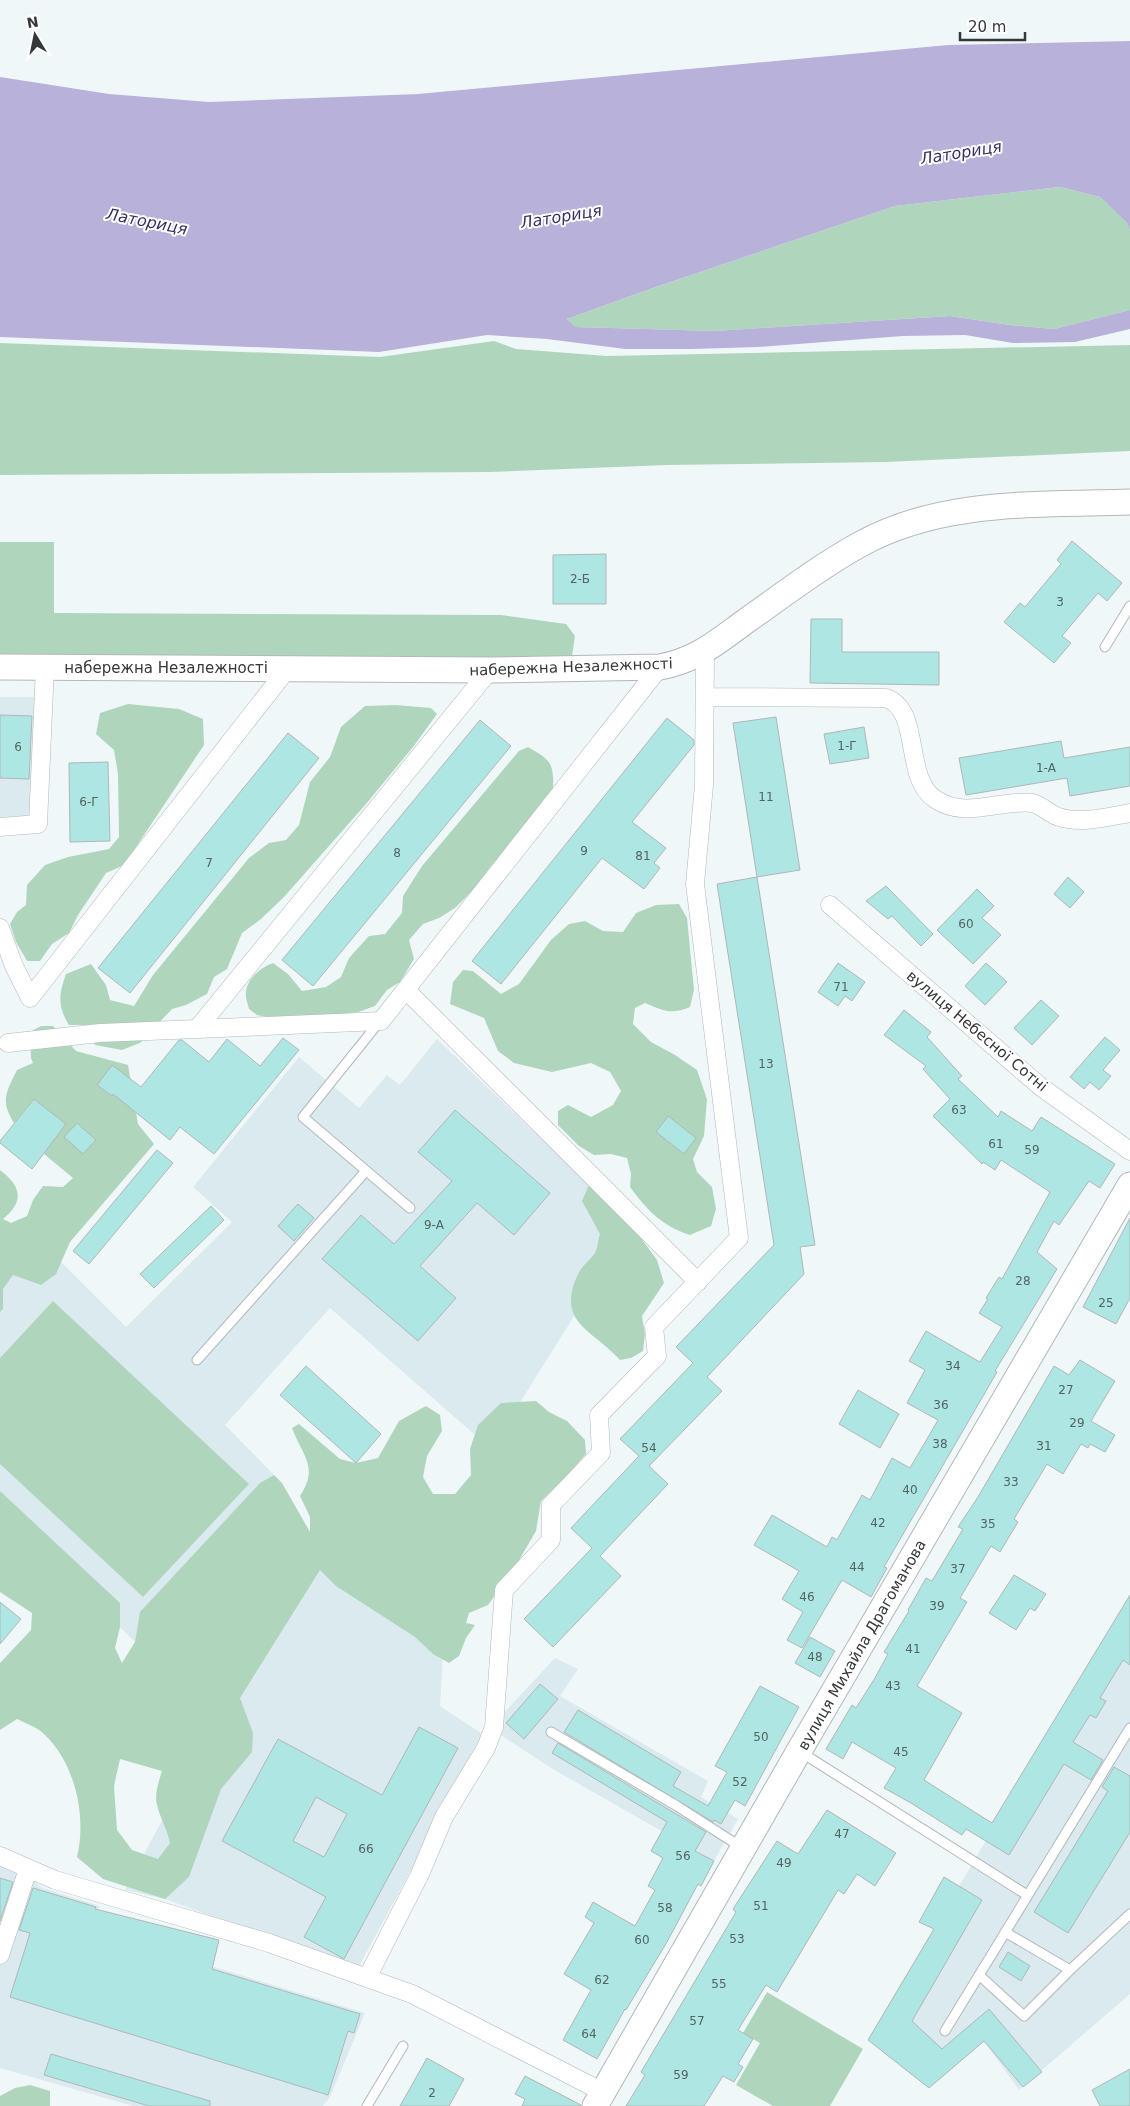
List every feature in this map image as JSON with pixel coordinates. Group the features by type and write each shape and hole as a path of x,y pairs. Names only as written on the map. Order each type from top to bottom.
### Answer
{"street":[{"name":"набережна Незалежності","path":"0,667 490,670 660,668 681,664 705,650 827,564 860,544 890,530 928,518 1006,506 1130,502"},
{"path":"367,1978 420,1874 444,1817 486,1748 494,1727 504,1590 551,1540 551,1505 601,1452 599,1415 657,1356 654,1327 739,1238 695,884 704,785 705,650"},
{"path":"0,827 38,824 45,667"},
{"path":"0,928 14,966 30,998 288,668"},
{"path":"8,1043 100,1033 380,1021 660,668"},
{"path":"197,1029 490,670"},
{"path":"705,697 886,698 895,700 906,720 919,776 925,788 935,799 952,806 972,809 1018,802 1034,803 1056,817 1070,820 1094,819 1130,813"},
{"name":"вулиця Небесної Сотні","path":"830,905 1040,1087 1130,1152"},
{"path":"406,990 698,1282"},
{"name":"вулиця Михайла Драгоманова","path":"599,2099 1130,1185"},
{"path":"0,1856 55,1880 269,1943 412,1994 599,2099"},
{"path":"0,1955 28,1869"}],"lane":[{"path":"1105,647 1130,606"},
{"path":"380,1021 303,1117 410,1208"},
{"path":"198,1360 366,1171"},
{"path":"945,2031 1130,1728"},
{"path":"552,1732 677,1806 743,1849"},
{"path":"800,1751 1027,1895"},
{"path":"979,1975 1024,2016 1130,1914"},
{"path":"1005,1932 1070,1970"},
{"path":"367,2106 403,2046"}],"shaded area":[{"path":"0,697 43,697 38,824 0,827"},
{"path":"437,1039 631,1225 491,1449 330,1308 225,1425 282,1483 325,1561 444,1637 440,1706 484,1735 357,1970 165,1899 125,1890 185,1777 73,1745 135,1642 0,1508 0,1264 40,1241 126,1327 232,1222 193,1187 299,1057 359,1108 387,1075 400,1085"},
{"path":"1130,1597 1130,1994 1019,2090 984,2041 929,2088 868,2040"},
{"path":"555,1658 578,1669 560,1696 708,1781 701,1797 738,1819 714,1861 551,1768 490,1728"},
{"path":"0,1861 19,1867 42,1888 100,1906 92,1930 365,2013 330,2097 323,2106 133,2106 0,2068"}],"green space":[{"path":"1060,187 1100,197 1127,223 1130,231 1130,310 1054,329 950,316 715,331 576,327 567,319 895,206"},
{"path":"494,341 516,349 607,356 1130,345 1130,451 886,462 667,465 490,472 0,475 0,343 380,357"},
{"path":"0,542 54,542 54,613 501,615 566,624 575,636 572,656 0,668"},
{"path":"128,704 179,709 203,719 204,745 124,865 106,873 78,915 69,933 52,944 40,961 27,961 16,942 10,924 17,912 26,905 27,885 45,865 68,857 109,849 119,837 118,774 114,750 96,734 100,713"},
{"path":"395,705 431,708 437,714 413,747 366,804 284,897 261,919 242,933 227,969 214,977 207,994 186,1005 172,1009 140,1043 122,1050 95,1045 84,1025 69,1025 62,1012 60,1000 66,974 91,964 106,985 110,1000 134,1006 153,975 249,858 269,843 286,840 299,825 310,782 330,757 341,727 365,706"},
{"path":"528,747 542,755 550,763 553,774 553,790 474,889 455,908 439,918 423,924 409,940 414,959 400,982 387,990 375,1006 358,1012 316,1017 273,1018 257,1015 249,1009 246,994 249,983 259,971 273,963 288,974 302,991 326,987 341,977 349,958 369,936 385,934 402,913 403,896 422,866 519,751"},
{"path":"679,904 687,918 694,990 690,1007 678,1011 668,1011 645,1003 635,1008 633,1024 651,1042 697,1070 707,1099 704,1136 693,1159 697,1172 712,1187 716,1209 711,1226 690,1235 663,1222 636,1195 630,1187 631,1174 627,1158 611,1154 594,1155 579,1146 558,1125 558,1111 568,1105 591,1117 613,1105 621,1091 610,1072 591,1063 552,1072 514,1063 498,1051 484,1018 450,1004 453,982 463,970 473,971 501,994 519,984 551,940 569,924 585,921 603,931 623,932 636,913 656,905"},
{"path":"41,1026 53,1026 76,1051 128,1065 138,1124 154,1144 70,1242 56,1274 41,1285 13,1275 3,1289 3,1309 0,1312 0,1170 12,1182 18,1194 15,1206 3,1219 11,1223 27,1216 33,1200 43,1186 63,1187 73,1178 44,1154 47,1149 32,1138 51,1113 34,1099 14,1123 7,1109 6,1096 17,1070 33,1063 31,1058 30,1032"},
{"path":"589,1185 605,1189 657,1260 664,1283 642,1316 645,1334 643,1351 631,1358 620,1360 589,1333 574,1315 571,1304 572,1291 578,1274 595,1253 600,1234 582,1201"},
{"path":"53,1301 249,1484 143,1597 0,1464 0,1358"},
{"path":"536,1401 549,1412 567,1421 585,1440 586,1454 541,1501 536,1531 511,1574 488,1605 469,1613 466,1623 475,1625 466,1638 459,1656 449,1663 433,1654 415,1637 336,1586 320,1570 240,1698 253,1733 252,1752 221,1789 189,1877 165,1899 103,1879 77,1857 80,1841 79,1808 71,1775 64,1760 44,1734 17,1719 0,1730 0,1663 31,1630 32,1613 0,1592 0,1491 120,1603 120,1627 115,1648 122,1663 135,1642 140,1612 260,1483 274,1475 282,1483 310,1532 310,1517 300,1496 306,1486 309,1469 292,1428 299,1424 340,1459 356,1463 378,1458 399,1421 426,1406 440,1415 442,1431 427,1456 423,1477 433,1494 455,1494 471,1475 470,1449 478,1425 501,1403","holes":["120,1759 162,1771 157,1788 156,1801 170,1843 158,1859 132,1850 117,1830 114,1786"]},
{"path":"767,1992 863,2049 830,2106 773,2106 736,2085 760,2043 743,2033"},
{"path":"30,2085 50,2091 50,2106 0,2106 0,2096 15,2088"}],"water":[{"name":"Латориця","path":"1130,41 1130,231 1127,223 1100,197 1060,187 895,206 567,319 576,327 715,331 950,316 1054,329 1130,310 1130,329 1075,342 1013,343 965,335 903,336 758,347 692,349 625,349 547,339 487,335 379,352 0,337 0,77 109,94 209,102 418,94 948,45"}],"building":[{"path":"1072,541 1122,583 1107,601 1098,593 1062,636 1071,643 1054,663 1004,622 1020,603 1025,607 1061,564 1057,560"},
{"path":"606,554 606,604 553,604 553,555"},
{"path":"811,619 842,619 842,652 939,652 939,685 810,683"},
{"path":"0,715 32,716 29,779 0,778"},
{"path":"776,717 800,870 757,877 733,723"},
{"path":"667,718 694,740 694,745 632,822 666,848 654,863 660,868 644,889 602,858 501,984 472,961"},
{"path":"480,720 511,746 313,986 282,960"},
{"path":"864,727 869,758 830,764 824,734"},
{"path":"288,733 319,758 130,993 98,968"},
{"path":"1061,741 1064,758 1130,747 1130,786 1070,796 1067,778 966,795 959,758"},
{"path":"108,762 110,841 70,842 69,763"},
{"path":"757,877 815,1245 800,1247 804,1274 707,1377 722,1391 649,1466 668,1484 600,1556 621,1576 553,1647 524,1619 592,1548 571,1528 639,1456 620,1439 693,1363 676,1347 774,1245 717,884"},
{"path":"1068,877 1084,892 1070,908 1054,894"},
{"path":"886,886 933,934 921,946 892,916 888,919 866,901"},
{"path":"977,889 994,906 982,918 1001,935 973,964 937,930"},
{"path":"838,963 865,982 852,1001 845,996 838,1006 818,992"},
{"path":"986,963 1007,982 985,1005 965,986"},
{"path":"1041,1000 1059,1016 1032,1045 1014,1028"},
{"path":"904,1010 931,1032 927,1037 962,1076 958,1079 998,1117 1001,1111 1032,1131 1041,1117 1115,1164 1100,1188 1089,1181 1059,1225 1054,1221 1037,1252 1057,1269 995,1371 997,1372 884,1567 887,1568 871,1597 842,1580 802,1648 787,1640 803,1612 782,1599 799,1571 754,1545 772,1515 827,1547 832,1537 837,1540 862,1495 870,1500 892,1458 910,1468 938,1420 907,1403 925,1370 909,1361 926,1331 980,1362 1002,1327 979,1313 999,1277 1002,1279 1050,1192 1001,1160 995,1170 983,1162 982,1164 933,1116 950,1099 923,1069 926,1066 884,1035"},
{"path":"1105,1037 1120,1050 1103,1070 1111,1076 1099,1090 1090,1082 1084,1089 1070,1077"},
{"path":"283,1038 299,1050 214,1154 180,1127 170,1140 113,1094 112,1096 97,1085 112,1065 141,1087 179,1040 182,1040 209,1062 227,1039 260,1066"},
{"path":"34,1099 66,1124 32,1169 0,1143 0,1141"},
{"path":"455,1110 550,1193 514,1235 477,1203 420,1266 456,1298 418,1341 322,1259 361,1215 394,1244 452,1181 418,1152"},
{"path":"668,1116 696,1138 684,1154 656,1132"},
{"path":"77,1123 96,1140 83,1154 64,1137"},
{"path":"157,1150 173,1163 89,1264 73,1251"},
{"path":"298,1204 314,1218 294,1241 278,1226"},
{"path":"211,1206 224,1220 154,1288 140,1274"},
{"path":"1130,1218 1130,1298 1116,1324 1083,1307"},
{"path":"1080,1360 1115,1381 1091,1421 1115,1435 1105,1452 1090,1444 1088,1448 1081,1444 1063,1474 1047,1464 1014,1519 1018,1522 1000,1552 991,1546 960,1598 967,1602 917,1686 962,1713 924,1780 992,1823 1130,1595 1130,1665 1123,1660 1100,1698 1106,1701 1096,1718 1090,1715 1073,1742 1103,1760 1091,1780 1064,1764 1009,1855 966,1829 962,1835 884,1788 896,1768 852,1742 843,1759 826,1749 852,1705 856,1708 875,1678 888,1654 884,1652 909,1611 926,1578 932,1581 963,1529 958,1527 978,1497 1054,1366 1069,1375"},
{"path":"306,1366 381,1434 356,1463 280,1395"},
{"path":"858,1390 899,1414 880,1448 839,1424"},
{"path":"1014,1575 1046,1594 1035,1611 1030,1608 1016,1630 989,1613"},
{"path":"0,1602 21,1619 0,1644"},
{"path":"810,1637 835,1651 820,1677 795,1663"},
{"path":"540,1684 558,1699 524,1739 506,1723"},
{"path":"760,1686 799,1707 745,1806 735,1800 721,1824 714,1820 713,1822 564,1732 578,1710 681,1772 673,1786 708,1806 727,1772 715,1766"},
{"path":"419,1727 458,1748 344,1959 304,1937 326,1897 222,1841 278,1739 382,1795","holes":["316,1797 347,1814 324,1857 293,1841"]},
{"path":"558,1743 706,1832 695,1851 714,1861 701,1886 698,1884 667,1942 625,2009 597,2059 563,2040 591,1990 564,1974 594,1923 585,1917 593,1902 635,1926 655,1890 648,1886 663,1858 651,1851 667,1822 552,1753"},
{"path":"1114,1767 1130,1776 1130,1832 1068,1933 1034,1912 1108,1791 1102,1787"},
{"path":"827,1810 896,1853 875,1886 857,1874 844,1894 838,1890 777,1992 766,1985 738,2030 753,2039 738,2064 743,2067 734,2082 723,2076 704,2106 626,2106 645,2075 641,2072 736,1912 733,1909 777,1841 798,1854"},
{"path":"944,1877 982,1900 912,2021 942,2049 989,2009 1042,2072 1023,2087 984,2041 929,2088 868,2040 934,1929 919,1922"},
{"path":"0,1878 13,1882 0,1921"},
{"path":"33,1888 96,1907 95,1909 219,1940 212,1969 360,2014 354,2033 348,2031 328,2095 10,1997 30,1933 19,1930"},
{"path":"1008,1952 1030,1966 1021,1981 999,1967"},
{"path":"51,2054 210,2101 210,2106 149,2106 44,2075"},
{"path":"427,2058 464,2079 449,2106 400,2106"},
{"path":"1130,2069 1130,2106 1100,2106 1092,2090"},
{"path":"525,2076 581,2106 522,2106 525,2099 515,2094"}]}
